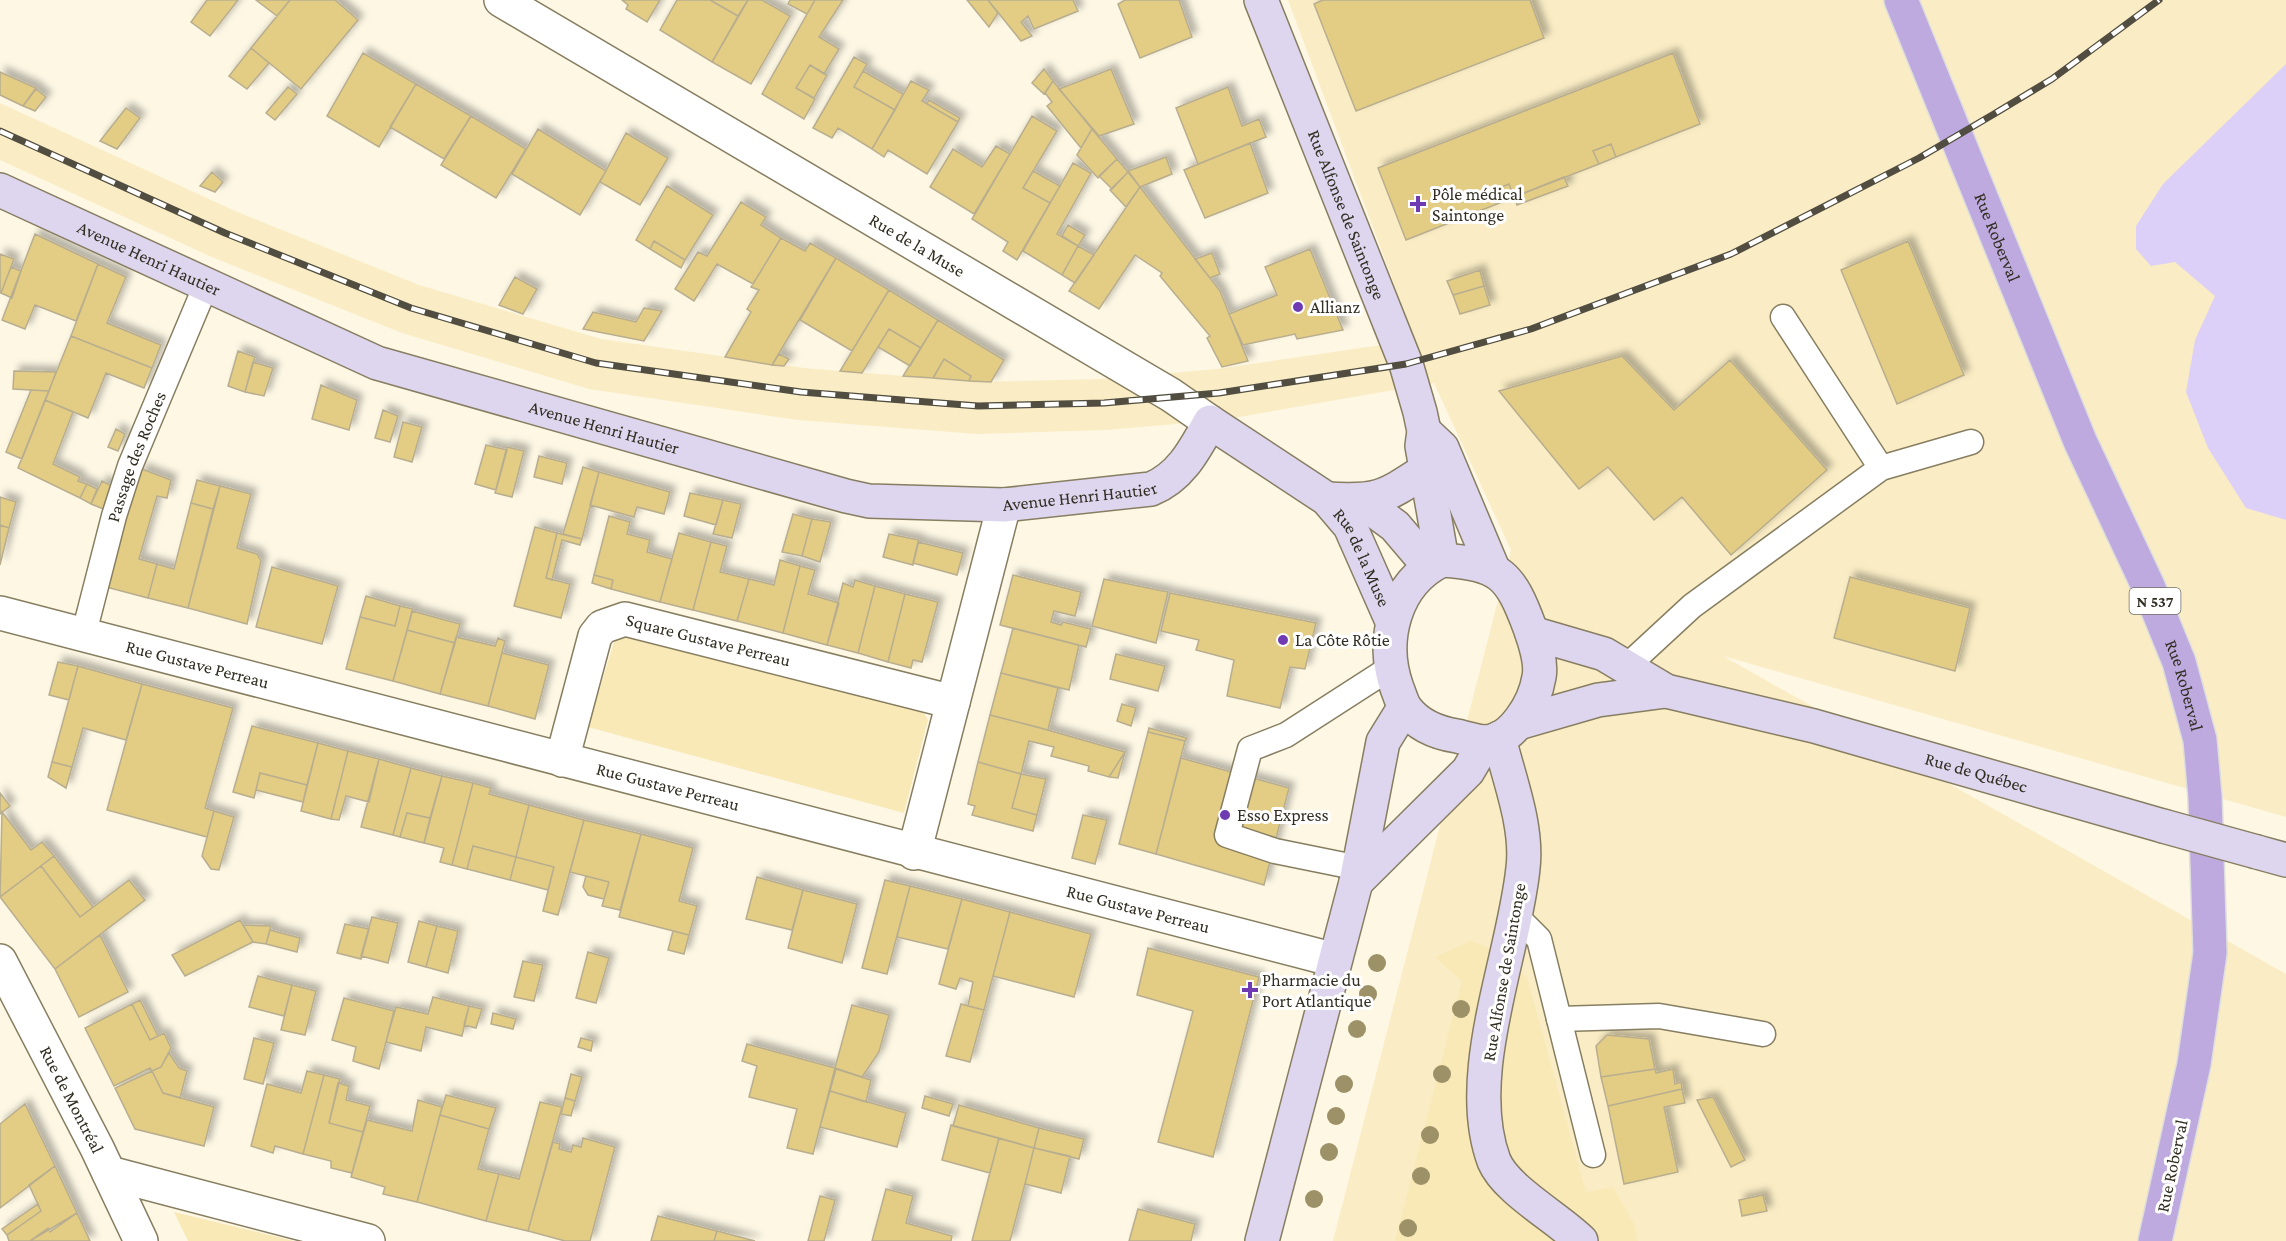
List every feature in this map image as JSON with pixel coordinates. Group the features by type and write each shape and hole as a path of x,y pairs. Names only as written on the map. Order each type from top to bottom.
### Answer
{"main road":[{"name":"Rue Roberval","path":"1901,0 2080,441 2148,586 2179,662 2200,741 2205,797 2210,953 2194,1064 2154,1241"}],"street":[{"name":"Rue de la Muse","path":"501,0 1150,383 1327,499 1350,526 1392,621"},
{"name":"Rue Alfonse de Saintonge","path":"1261,0 1406,364 1424,431 1422,446 1436,563"},
{"name":"Avenue Henri Hautier","path":"0,190 377,363 846,496 879,501 1004,505 1151,489 1166,483 1180,471 1210,422"},
{"name":"Rue Alfonse de Saintonge","path":"1424,431 1442,448 1493,569"},
{"name":"Rue de la Muse","path":"1327,499 1361,501 1381,498 1426,470"},
{"name":"Rue de la Muse","path":"1361,501 1395,526 1436,563"},
{"path":"914,853 1004,505"},
{"path":"1358,875 1468,771 1501,734 1540,676 1532,633 1518,595 1509,582 1493,569 1470,562 1436,563 1407,590 1392,621 1390,668 1404,708 1417,721 1438,733 1501,734"},
{"name":"Rue Gustave Perreau","path":"0,613 84,633 914,853 1335,960"},
{"name":"Square Gustave Perreau","path":"562,760 595,636 602,627 626,619 953,702"},
{"name":"Rue de Québec","path":"1532,633 1604,654 1666,691 1814,726 2271,856"},
{"name":"Rue de Québec","path":"1501,734 1598,700 1666,691"},
{"path":"1262,1241 1358,875 1383,742 1404,708"},
{"name":"Rue Alfonse de Saintonge","path":"1501,734 1522,833 1524,866 1516,916 1491,1024 1485,1088 1485,1121 1495,1163 1517,1190 1568,1228 1581,1241"},
{"name":"Rue de Montréal","path":"0,961 109,1173 141,1241"},
{"path":"109,1173 368,1241"}],"lane":[{"name":"Passage des Roches","path":"84,633 114,516 130,466 206,285"},
{"path":"1783,317 1881,468"},
{"path":"1626,667 1692,606 1881,468 1971,442"},
{"path":"1358,875 1227,836 1250,749 1286,735 1390,668"},
{"path":"1516,916 1539,939 1593,1155"},
{"path":"1559,1020 1659,1016 1762,1034"}],"shaded area":[{"path":"1288,0 2286,0 2286,817 1723,656 2286,974 2286,1241 1333,1241 1511,550 1434,383 1222,420 1106,430 977,434 798,420 589,389 402,333 214,258 0,160 0,103 235,211 419,285 601,339 804,368 978,382 1102,379 1217,369 1415,340"},
{"path":"2286,64 2286,520 2246,508 2208,448 2186,392 2195,340 2215,296 2175,262 2151,266 2136,249 2136,226 2163,184"},
{"path":"630,630 919,705 928,720 904,813 588,727 615,639"},
{"path":"1470,941 1485,946 1527,977 1586,1192 1613,1187 1634,1224 1638,1241 1395,1241 1462,981 1435,957"},
{"path":"174,1212 294,1241 188,1241"}],"building":[{"path":"207,0 238,0 210,36 191,22"},
{"path":"256,0 290,0 277,16"},
{"path":"290,0 335,0 358,20 301,89 251,48"},
{"path":"622,0 660,0 647,22 626,9 628,5"},
{"path":"677,0 710,0 738,16 712,62 660,30"},
{"path":"710,0 748,0 738,16"},
{"path":"748,0 762,0 790,16 751,84 712,62"},
{"path":"790,0 815,0 807,14 788,4"},
{"path":"815,0 843,0 819,37 839,49 824,74 810,65 796,88 815,99 804,119 762,94"},
{"path":"967,0 988,0 998,13 989,27"},
{"path":"988,0 1073,0 1078,11 1034,29 1028,16 1021,22 1032,36 1021,41"},
{"path":"1125,0 1179,0 1192,37 1140,58 1118,4"},
{"path":"1323,0 1530,0 1544,38 1356,111 1314,4"},
{"path":"251,48 269,63 247,89 229,76"},
{"path":"363,53 416,84 379,147 327,116"},
{"path":"1673,53 1700,124 1616,157 1611,144 1593,151 1599,164 1514,197 1509,184 1492,191 1497,204 1406,240 1378,168"},
{"path":"854,57 867,64 854,87 895,110 872,149 838,128 832,138 813,128"},
{"path":"810,65 827,75 814,98 796,88"},
{"path":"1044,69 1053,81 1044,94 1032,83"},
{"path":"1111,69 1134,124 1099,136 1059,89"},
{"path":"863,71 903,94 895,110 854,87"},
{"path":"0,72 36,88 23,106 0,95"},
{"path":"911,81 929,90 922,101 958,122 927,174 888,150 884,157 872,149"},
{"path":"1053,81 1092,129 1081,148 1047,106 1052,102 1045,93"},
{"path":"416,84 471,116 444,159 390,127"},
{"path":"288,87 297,94 275,120 266,113"},
{"path":"1228,87 1242,126 1259,119 1266,137 1198,164 1176,108"},
{"path":"36,89 46,97 35,111 23,106"},
{"path":"929,100 960,118 958,122 927,104"},
{"path":"126,108 140,118 117,149 100,141"},
{"path":"471,116 526,149 496,198 441,165"},
{"path":"1032,116 1057,131 1023,188 1050,203 1017,260 1003,251 1008,242 972,219"},
{"path":"538,129 606,171 580,215 512,174"},
{"path":"1092,129 1117,159 1098,178 1077,155"},
{"path":"626,133 668,158 640,205 600,182"},
{"path":"1250,143 1268,193 1205,218 1184,170"},
{"path":"1611,144 1616,157 1599,164 1593,151"},
{"path":"996,146 1010,154 974,214 930,187 953,149 982,167"},
{"path":"1166,157 1172,174 1140,187 1128,171"},
{"path":"1117,159 1128,172 1112,189 1099,176"},
{"path":"1073,163 1091,173 1057,234 1078,246 1062,275 1023,251"},
{"path":"1033,171 1060,186 1050,203 1023,188"},
{"path":"212,172 223,182 215,192 200,186"},
{"path":"1128,172 1140,187 1126,207 1110,190"},
{"path":"1564,177 1568,186 1517,205 1514,197"},
{"path":"1509,184 1514,197 1497,204 1492,191"},
{"path":"667,186 713,215 685,260 654,241 650,249 636,240"},
{"path":"1140,187 1220,291 1248,361 1222,367 1207,338 1210,336 1160,276 1162,273 1135,255 1099,309 1069,291"},
{"path":"741,202 766,217 761,225 781,238 753,284 717,264 694,301 675,289 698,252 707,256"},
{"path":"1068,225 1085,235 1078,246 1062,236"},
{"path":"35,234 98,264 76,321 35,305 25,329 2,320"},
{"path":"781,238 805,251 810,243 836,258 772,365 725,357 751,312 747,309 759,290 751,287"},
{"path":"654,241 685,260 681,268 650,249"},
{"path":"1908,241 1964,375 1897,404 1841,270"},
{"path":"1078,246 1094,255 1075,283 1062,275"},
{"path":"1310,249 1343,330 1297,339 1295,334 1243,345 1229,314 1277,295 1265,267"},
{"path":"1212,253 1220,274 1210,278 1195,259"},
{"path":"0,254 14,259 1,293 0,293"},
{"path":"836,258 889,290 852,351 800,320"},
{"path":"98,264 126,277 107,323 161,345 152,368 71,336"},
{"path":"11,267 21,271 12,298 1,293"},
{"path":"1480,270 1484,286 1453,295 1447,281"},
{"path":"515,277 537,289 523,314 499,305"},
{"path":"1484,286 1490,305 1460,314 1453,295"},
{"path":"889,290 938,320 921,348 889,329 862,373 840,371"},
{"path":"644,308 662,311 644,341 583,329 593,312 636,322"},
{"path":"938,320 1004,360 991,382 969,381 971,376 944,359 933,378 903,376"},
{"path":"889,329 921,348 910,366 878,347"},
{"path":"71,336 152,368 144,388 106,373 88,418 45,400"},
{"path":"238,351 255,357 245,392 228,386"},
{"path":"779,354 789,359 784,366 772,365"},
{"path":"1622,356 1674,410 1730,360 1827,470 1731,555 1682,497 1654,520 1608,467 1579,489 1499,391"},
{"path":"944,359 971,376 969,381 933,378"},
{"path":"253,362 273,368 264,396 245,392"},
{"path":"14,371 56,372 49,391 13,389"},
{"path":"321,385 357,400 349,430 312,419"},
{"path":"31,390 49,391 22,459 6,452"},
{"path":"45,400 73,412 53,464 80,477 78,481 87,484 80,498 18,468"},
{"path":"383,410 398,416 390,442 375,438"},
{"path":"403,422 422,427 412,462 394,457"},
{"path":"116,429 125,434 118,451 108,447"},
{"path":"486,445 507,450 496,490 475,484"},
{"path":"507,447 524,451 512,497 495,493"},
{"path":"539,456 567,463 562,484 534,477"},
{"path":"583,467 599,472 582,539 563,534"},
{"path":"142,469 171,480 167,498 157,496 139,559 157,564 148,598 106,587 129,500"},
{"path":"599,472 670,492 664,514 637,507 634,517 590,505"},
{"path":"197,480 220,486 213,509 191,503"},
{"path":"102,481 116,488 106,510 91,504"},
{"path":"87,484 97,489 91,504 80,498"},
{"path":"220,486 251,494 237,548 257,554 261,561 247,624 188,608"},
{"path":"690,493 723,500 716,525 684,516"},
{"path":"0,497 16,502 9,528 0,525"},
{"path":"723,500 741,504 732,538 713,534"},
{"path":"191,503 213,509 188,608 148,598 157,564 174,569"},
{"path":"793,514 812,519 802,556 782,552"},
{"path":"609,516 630,522 627,534 650,540 647,552 672,559 660,602 611,589 613,580 594,575"},
{"path":"812,519 831,522 820,562 802,556"},
{"path":"0,525 9,528 0,565"},
{"path":"535,527 557,533 546,578 570,584 561,618 514,606"},
{"path":"557,533 582,539 580,545 562,540 552,580 546,578"},
{"path":"679,533 711,542 693,610 660,602"},
{"path":"889,534 919,540 913,565 883,557"},
{"path":"711,542 727,546 720,572 749,579 737,621 693,610"},
{"path":"918,542 963,553 957,575 913,563"},
{"path":"780,560 800,566 783,633 737,621 749,579 774,585"},
{"path":"800,566 815,570 808,594 839,603 827,645 783,633"},
{"path":"272,567 338,586 322,644 256,627"},
{"path":"594,575 613,580 611,589 592,583"},
{"path":"1013,575 1081,592 1075,616 1054,611 1051,622 1061,625 1063,622 1091,629 1086,647 1000,625"},
{"path":"1850,577 1970,608 1955,671 1834,638"},
{"path":"1104,579 1168,592 1156,643 1092,626"},
{"path":"855,580 875,586 858,653 827,645 843,583 853,587"},
{"path":"875,586 905,594 888,662 858,653"},
{"path":"1170,593 1316,623 1305,669 1290,667 1280,708 1227,696 1234,660 1196,650 1199,640 1161,631"},
{"path":"905,594 938,602 922,662 913,660 911,668 888,662"},
{"path":"366,596 400,606 395,626 360,617"},
{"path":"400,606 413,609 393,681 346,669 360,617 395,626"},
{"path":"412,611 460,624 455,643 407,630"},
{"path":"1013,628 1079,645 1069,690 1001,673"},
{"path":"407,630 455,643 440,694 393,681"},
{"path":"456,637 495,646 498,638 505,641 488,706 440,694"},
{"path":"502,653 549,665 535,719 488,706"},
{"path":"1116,654 1165,666 1158,691 1110,679"},
{"path":"58,662 78,666 69,700 49,695"},
{"path":"78,666 142,684 126,740 83,728 72,767 52,762"},
{"path":"1001,673 1058,688 1048,730 990,715"},
{"path":"142,684 233,708 205,808 214,811 207,837 107,810"},
{"path":"1122,704 1136,708 1131,726 1117,721"},
{"path":"990,715 1125,752 1109,777 1088,771 1089,766 1051,756 1054,747 1029,741 1021,774 978,762"},
{"path":"252,726 318,743 307,785 260,773 254,798 233,792"},
{"path":"1149,728 1187,738 1185,741 1148,732"},
{"path":"1148,732 1185,741 1156,854 1119,844"},
{"path":"318,743 348,751 331,819 301,811"},
{"path":"348,751 379,759 369,802 346,796 339,820 331,819"},
{"path":"1125,752 1118,778 1109,777"},
{"path":"1181,758 1289,788 1264,885 1156,854"},
{"path":"379,759 411,768 393,835 361,827"},
{"path":"52,762 72,767 66,788 48,777"},
{"path":"978,762 1021,774 1012,808 1037,815 1033,831 972,815 975,806 968,804"},
{"path":"411,768 442,776 430,818 407,813 400,837 393,835"},
{"path":"260,773 307,785 303,802 256,790"},
{"path":"1021,774 1046,779 1037,815 1012,808"},
{"path":"442,776 473,783 452,865 440,862 444,848 424,843"},
{"path":"473,783 491,788 489,794 529,805 516,857 473,846 467,869 452,865"},
{"path":"0,793 10,806 0,814"},
{"path":"529,805 584,820 558,915 543,911 554,867 516,857"},
{"path":"214,811 234,817 219,870 211,869 202,856"},
{"path":"2,812 31,850 42,842 54,856 0,897"},
{"path":"407,813 430,818 424,843 400,837"},
{"path":"1083,815 1107,820 1095,864 1072,858"},
{"path":"584,820 641,834 620,910 602,906 609,882 570,872"},
{"path":"641,834 693,848 679,901 697,906 689,935 619,917"},
{"path":"473,846 516,857 510,880 467,869"},
{"path":"54,856 93,907 80,917 41,866"},
{"path":"516,857 554,867 548,890 510,880"},
{"path":"41,866 80,917 129,880 145,900 55,969 0,897"},
{"path":"586,876 609,882 604,899 588,895 583,887"},
{"path":"757,877 803,890 792,930 746,919"},
{"path":"885,880 910,886 887,974 862,968"},
{"path":"910,886 962,899 948,949 897,937"},
{"path":"803,890 857,904 842,963 788,948"},
{"path":"962,899 1010,912 984,1010 968,1006 973,982 960,978 956,989 939,984"},
{"path":"1010,912 1091,934 1074,997 993,976"},
{"path":"372,917 398,923 388,963 361,956"},
{"path":"240,920 253,942 185,976 172,955"},
{"path":"419,921 437,926 426,967 408,962"},
{"path":"345,924 369,929 361,959 337,953"},
{"path":"243,925 271,926 266,944 253,942"},
{"path":"437,926 458,931 448,973 426,967"},
{"path":"270,930 300,938 297,952 266,944"},
{"path":"673,931 689,935 684,954 668,950"},
{"path":"100,935 128,992 79,1017 55,969"},
{"path":"1148,948 1259,977 1213,1157 1158,1142 1193,1011 1137,995"},
{"path":"588,952 609,958 596,1003 576,998"},
{"path":"523,961 543,965 534,1001 514,997"},
{"path":"258,976 292,985 284,1016 249,1007"},
{"path":"292,985 316,991 305,1035 281,1030"},
{"path":"433,997 469,1006 462,1036 426,1027 421,1051 386,1042 396,1007 428,1014"},
{"path":"344,998 394,1011 379,1069 353,1061 356,1047 332,1040"},
{"path":"140,1000 158,1036 150,1040 132,1004"},
{"path":"132,1004 150,1040 164,1033 171,1048 161,1067 152,1071 150,1068 114,1086 85,1028"},
{"path":"961,1004 984,1010 970,1062 946,1056"},
{"path":"852,1005 889,1015 879,1052 862,1077 835,1068"},
{"path":"469,1006 482,1009 476,1028 464,1025"},
{"path":"493,1013 516,1019 513,1029 491,1024"},
{"path":"1607,1035 1649,1039 1655,1069 1601,1077 1596,1046"},
{"path":"254,1038 274,1043 263,1084 244,1079"},
{"path":"581,1038 593,1041 591,1051 578,1047"},
{"path":"747,1044 835,1068 813,1154 787,1148 797,1109 749,1097 757,1066 742,1061"},
{"path":"169,1053 179,1068 187,1071 180,1098 163,1093 152,1071 161,1067"},
{"path":"836,1069 871,1080 866,1102 830,1091"},
{"path":"1655,1069 1656,1073 1673,1069 1675,1084 1681,1082 1682,1089 1608,1106 1601,1077"},
{"path":"152,1071 163,1093 214,1107 204,1146 135,1129 115,1088"},
{"path":"307,1071 324,1075 303,1154 275,1146 273,1153 251,1146 267,1084 301,1093"},
{"path":"571,1074 582,1077 575,1101 565,1098"},
{"path":"324,1075 340,1079 329,1123 363,1132 352,1173 331,1168 331,1161 303,1154"},
{"path":"338,1083 349,1086 346,1100 370,1106 363,1132 329,1123"},
{"path":"1682,1089 1685,1103 1664,1107 1678,1172 1624,1184 1608,1106"},
{"path":"830,1091 906,1113 897,1147 820,1127"},
{"path":"446,1095 496,1108 489,1129 440,1115"},
{"path":"925,1096 953,1104 949,1116 922,1108"},
{"path":"1713,1097 1745,1160 1731,1167 1697,1100"},
{"path":"565,1098 575,1101 571,1116 561,1114"},
{"path":"418,1100 442,1107 417,1202 383,1194 385,1187 351,1177 367,1120 412,1131"},
{"path":"540,1102 562,1107 528,1231 486,1221 499,1174 519,1179"},
{"path":"25,1104 55,1166 0,1208 0,1124"},
{"path":"959,1105 1039,1128 1034,1148 953,1126"},
{"path":"440,1115 489,1129 478,1169 499,1174 486,1221 417,1202"},
{"path":"951,1125 999,1138 990,1173 942,1160"},
{"path":"1039,1128 1084,1139 1079,1159 1034,1148"},
{"path":"583,1138 615,1147 590,1241 565,1241 528,1231 553,1142 560,1144 559,1149 571,1152 573,1145 581,1147"},
{"path":"999,1138 1034,1148 1025,1184 1010,1241 972,1241"},
{"path":"1034,1148 1070,1156 1061,1193 1025,1184"},
{"path":"55,1166 77,1213 30,1241 9,1241 7,1235 41,1211 29,1185"},
{"path":"886,1189 913,1196 906,1223 952,1236 951,1241 872,1241"},
{"path":"1763,1195 1767,1211 1742,1216 1739,1200"},
{"path":"820,1196 835,1200 824,1241 808,1241"},
{"path":"38,1204 41,1211 7,1235 2,1229"},
{"path":"1138,1209 1195,1224 1191,1241 1129,1241"},
{"path":"77,1213 90,1241 30,1241 48,1228 50,1232"},
{"path":"658,1216 717,1231 714,1241 651,1241"},
{"path":"717,1231 755,1241 714,1241"}],"railway":[{"path":"0,131 225,233 411,308 596,363 801,392 978,406 1104,403 1219,393 1406,364 1531,329 1731,254 1919,158 1994,114 2052,79 2159,0"}],"place":[{"name":"Pôle médical Saintonge","path":"1418,204"},
{"name":"Allianz","path":"1298,307"},
{"name":"La Côte Rôtie","path":"1283,640"},
{"name":"Esso Express","path":"1225,815"},
{"name":"Pharmacie du Port Atlantique","path":"1250,990"}]}
